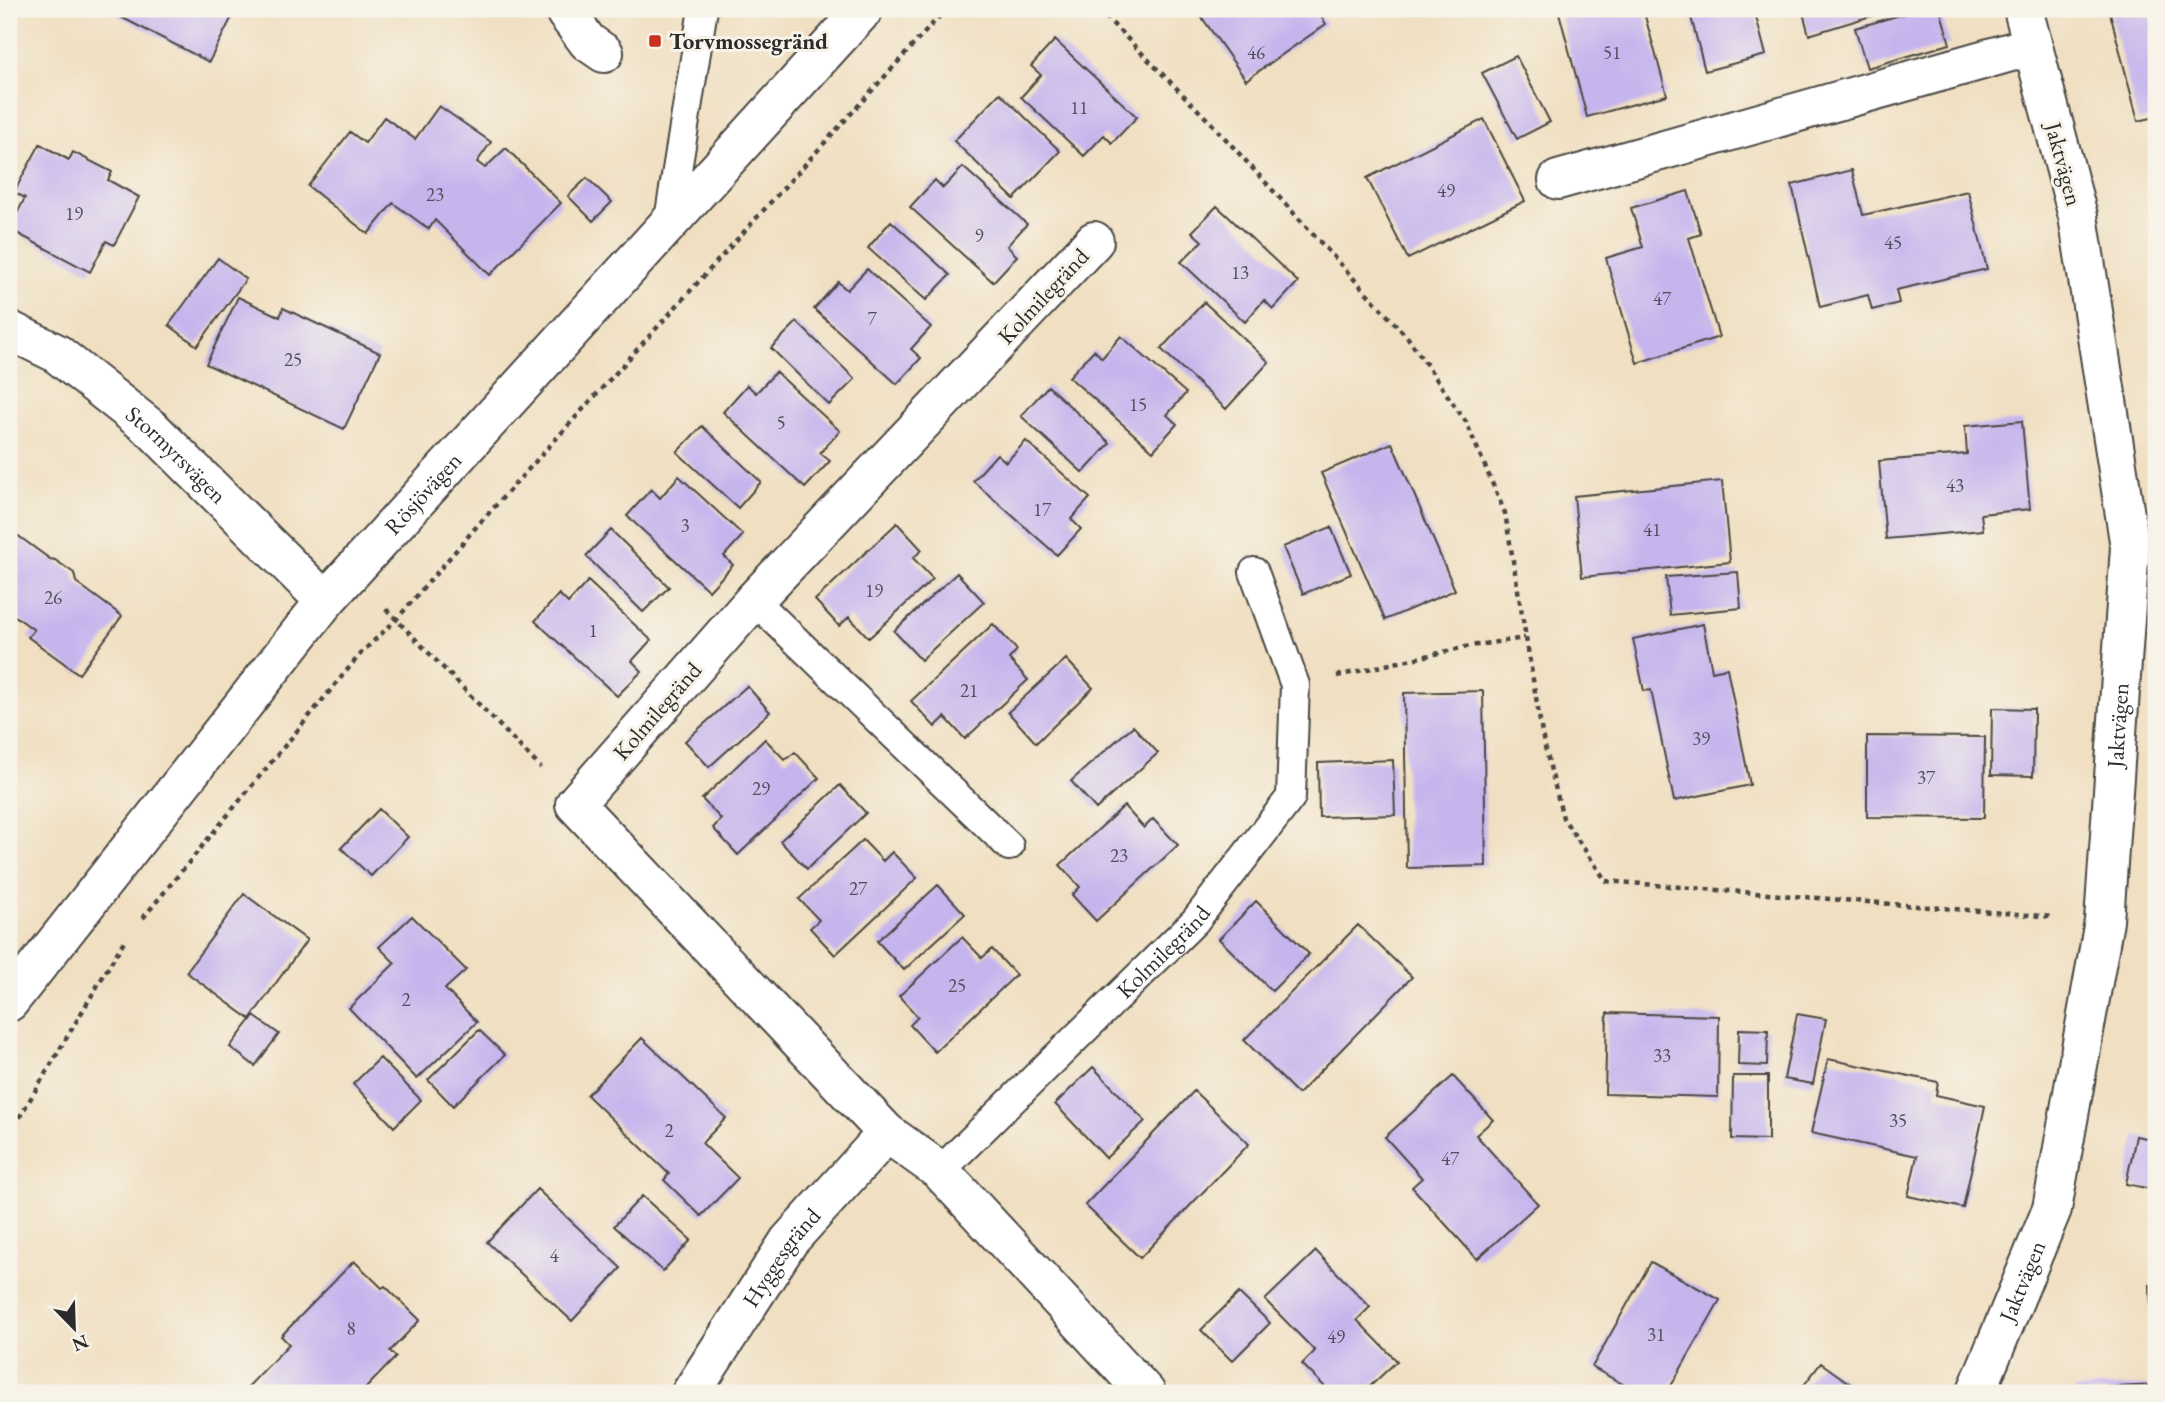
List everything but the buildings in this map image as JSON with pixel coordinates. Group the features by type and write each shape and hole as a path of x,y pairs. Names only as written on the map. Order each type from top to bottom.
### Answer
{"street":[{"path":"567,9 566,13 588,41 604,53"},
{"name":"Rösjövägen","path":"9,1002 325,601 864,9"},
{"name":"Jaktvägen","path":"1976,1393 2052,1209 2104,921 2130,547 2078,216 2024,9"},
{"path":"1558,180 2032,46"},
{"name":"Kolmilegränd","path":"575,804 754,600 1094,241"},
{"name":"Stormyrsvägen","path":"9,330 56,353 153,430 325,601"},
{"path":"575,804 887,1133 940,1171 1146,1393"},
{"name":"Hyggesgränd","path":"691,1393 789,1241 887,1133"}],"lane":[{"path":"668,226 703,9"},
{"path":"1254,572 1295,685"},
{"path":"754,600 1009,846"},
{"name":"Kolmilegränd","path":"940,1171 1195,920 1291,797 1295,685"}],"path":[{"path":"142,919 362,652 396,620 486,516 946,9"},
{"path":"1098,9 1213,125 1408,338 1466,422 1505,513 1543,739 1563,818 1606,881 2104,921"},
{"path":"352,573 575,804"},
{"path":"1295,685 1470,646 1525,638"},
{"path":"9,1135 124,941"}],"place":[{"name":"Torvmossegränd","path":"655,41"}]}
